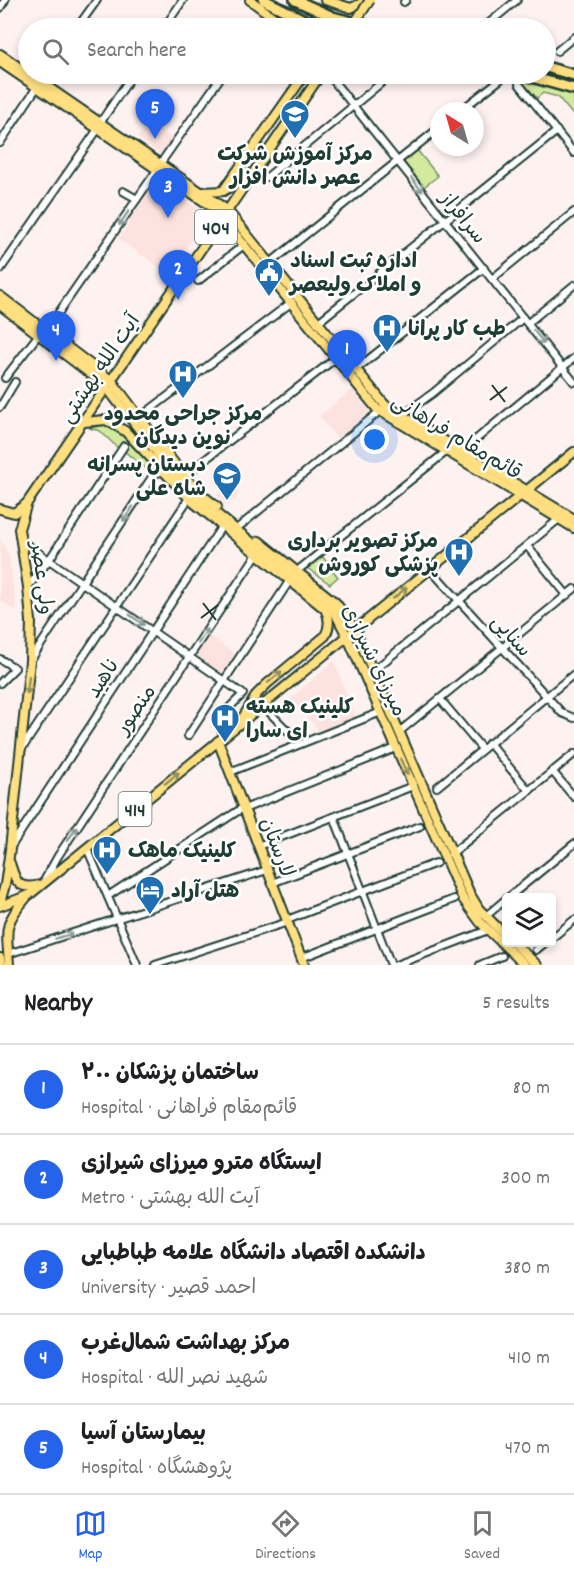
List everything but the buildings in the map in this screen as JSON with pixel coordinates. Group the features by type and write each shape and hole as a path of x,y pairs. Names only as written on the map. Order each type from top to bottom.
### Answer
{"highway":[{"path":"264,0 300,18"},
{"path":"295,0 337,18"},
{"path":"556,70 574,75"},
{"path":"556,84 574,89"}],"main road":[{"path":"250,0 274,18"},
{"path":"325,0 351,8 369,0"},
{"path":"357,18 369,0"},
{"path":"0,54 18,68"},
{"path":"0,62 18,73"},
{"path":"223,191 298,84"},
{"name":"آیت الله بهشتی","path":"27,503 314,84"},
{"path":"39,85 225,214"},
{"path":"280,109 300,103"},
{"path":"256,144 261,161"},
{"path":"158,167 203,192 225,214"},
{"path":"203,192 223,191 250,177"},
{"name":"قائم‌مقام فراهانی","path":"225,214 269,264 378,399 462,451 574,528"},
{"name":"قائم‌مقام فراهانی","path":"225,214 245,244 380,411 447,451 574,519"},
{"path":"0,296 11,309 109,385"},
{"path":"0,305 11,309"},
{"name":"میرزای شیرازی","path":"109,385 200,493 336,603 355,630 451,854 483,919"},
{"name":"میرزای شیرازی","path":"109,385 158,454 196,498 332,608 347,636 463,899 525,965"},
{"name":"میرزای شیرازی","path":"84,422 103,420 117,424 189,498 325,609 329,622 327,633 257,694 240,723"},
{"name":"414","path":"1,903 29,895 574,452"},
{"path":"0,509 14,513 27,503"},
{"name":"ولی عصر","path":"1,903 10,849 30,661 31,621 19,522 27,503"},
{"name":"لارستان","path":"218,741 303,962"},
{"path":"8,858 14,877 19,884 26,887 42,884"},
{"path":"9,965 8,922 29,895"},
{"name":"میرزای شیرازی","path":"491,927 502,933"},
{"path":"518,947 537,965"},
{"path":"0,958 1,965"}],"street":[{"path":"0,8 6,0"},
{"path":"84,18 97,0"},
{"path":"171,18 183,0"},
{"path":"495,18 516,0"},
{"path":"557,51 574,37"},
{"path":"0,270 126,84"},
{"path":"5,378 43,333 216,84"},
{"name":"سرافراز","path":"336,84 574,382"},
{"path":"267,177 379,84"},
{"path":"472,102 495,84"},
{"path":"519,84 574,153"},
{"path":"0,143 39,85"},
{"path":"317,323 557,131"},
{"path":"269,264 430,135"},
{"path":"123,191 137,200"},
{"path":"492,279 574,212"},
{"path":"198,281 245,244"},
{"path":"355,370 484,268"},
{"path":"402,415 574,285"},
{"path":"139,418 292,302"},
{"path":"184,476 336,358"},
{"path":"462,451 574,358"},
{"path":"0,407 15,382"},
{"path":"240,526 380,411"},
{"path":"28,587 49,560 124,446"},
{"path":"297,571 447,451"},
{"path":"30,661 152,477 164,471"},
{"path":"20,750 189,498"},
{"path":"379,666 559,519"},
{"name":"ناهید","path":"10,849 222,526"},
{"path":"20,540 243,694 221,716 218,723 222,730 233,729"},
{"path":"527,546 567,595"},
{"name":"منصور","path":"42,884 58,856 257,554"},
{"name":"سنایی","path":"430,569 562,713 574,718"},
{"path":"188,736 290,580"},
{"path":"399,732 574,589"},
{"path":"0,659 15,668 0,683"},
{"path":"436,786 574,674"},
{"path":"440,699 482,748"},
{"path":"262,705 292,735"},
{"path":"230,772 381,712"},
{"path":"489,743 529,791"},
{"path":"108,896 244,808 396,748"},
{"path":"451,854 574,754"},
{"path":"552,771 574,797"},
{"path":"258,846 413,786"},
{"path":"334,817 391,965"},
{"path":"272,883 420,826"},
{"path":"514,893 574,844"},
{"path":"87,848 137,965"},
{"path":"155,965 287,921 436,863"},
{"path":"8,954 267,870"},
{"path":"303,962 377,929 454,899"},
{"path":"483,919 502,903"},
{"path":"556,935 574,920"},
{"path":"396,965 491,927"},
{"path":"536,950 540,947"},
{"path":"480,965 502,956"}],"shaded area":[{"path":"148,122 174,140 163,156 137,138"},
{"path":"156,179 208,215 169,274 118,239"},
{"path":"353,389 373,414 339,441 319,416"},
{"name":"دبستان پسرانه شاه علی","path":"230,485 239,494 227,506 217,495"},
{"path":"0,538 9,556 17,612 0,601"},
{"path":"208,635 237,655 224,674 195,655"},
{"path":"334,661 356,717 320,732 290,699"}],"green space":[{"path":"521,84 544,84 574,94 574,112 572,114 558,97 543,93 537,98"},
{"path":"417,150 438,176 424,187 403,161"},
{"path":"106,425 117,430 156,466 152,473 124,451 123,445 119,449 100,431 89,428"},
{"path":"322,556 338,577 330,584 307,568"}],"place":[{"name":"بیمارستان آسیا","path":"155,139"},
{"name":"مرکز آموزش شرکت عصر دانش افزار","path":"295,140"},
{"name":"دانشکده اقتصاد دانشگاه علامه طباطبایی","path":"168,218"},
{"name":"اداره ثبت اسناد و املاک ولیعصر","path":"269,298"},
{"name":"ایستگاه مترو میرزای شیرازی","path":"178,300"},
{"name":"طب کار پرانا","path":"387,354"},
{"name":"مرکز بهداشت شمال‌غرب","path":"56,361"},
{"name":"ساختمان پزشکان ۲۰۰","path":"347,380"},
{"name":"مرکز جراحی محدود نوین دیدگان","path":"183,400"},
{"name":"دبستان پسرانه شاه علی","path":"227,502"},
{"name":"مرکز تصویر برداری پزشکی کوروش","path":"459,578"},
{"name":"کلینیک هسته ای سارا","path":"225,744"},
{"name":"کلینیک ماهک","path":"107,876"},
{"name":"هتل آراد","path":"150,916"}]}
